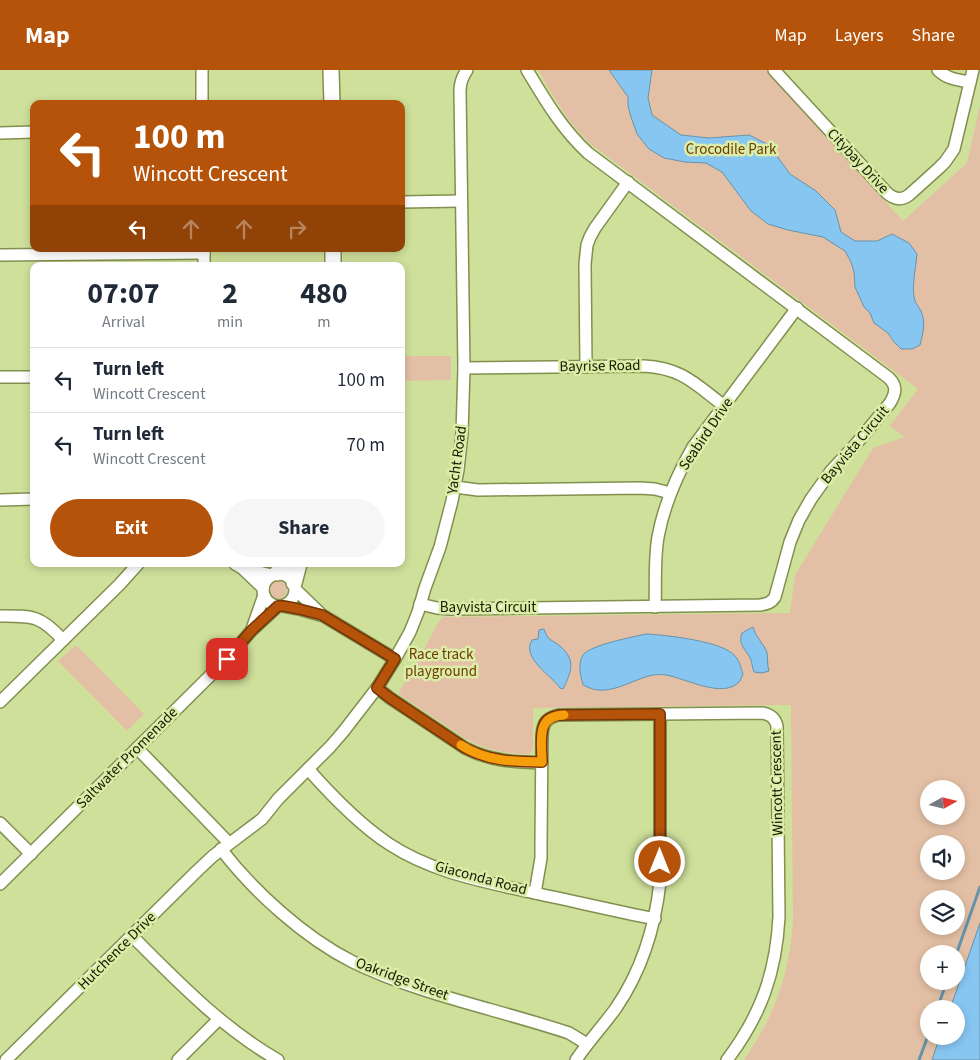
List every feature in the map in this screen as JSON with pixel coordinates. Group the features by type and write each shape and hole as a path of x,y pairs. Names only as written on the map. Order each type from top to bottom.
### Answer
{"street":[{"path":"202,70 202,100"},
{"path":"331,70 332,100"},
{"name":"Yacht Road","path":"225,846 262,818 343,732 377,688 410,632 444,531 455,487 463,423 460,83 467,70"},
{"name":"Bayvista Circuit","path":"420,604 451,609 768,604 775,597 790,542 799,520 811,499 831,471 856,444 894,396 894,382 889,378 588,153 568,132 552,110 528,70"},
{"name":"Citybay Drive","path":"774,70 887,193 893,198 900,199 909,195 940,168 950,156 956,143 973,70"},
{"path":"938,70 950,78 970,82"},
{"path":"0,133 30,132"},
{"path":"586,367 585,264 587,245 595,228 628,182"},
{"path":"405,202 461,201"},
{"path":"0,255 153,252"},
{"name":"Seabird Drive","path":"655,607 656,561 662,516 684,462 693,446 797,308"},
{"name":"Bayrise Road","path":"464,368 659,366 681,374 724,406"},
{"path":"0,378 30,377"},
{"path":"455,487 478,490 640,488 656,489 670,494"},
{"path":"0,500 30,499"},
{"path":"0,702 135,567"},
{"path":"239,567 263,592 269,603 322,615"},
{"path":"246,567 278,571 287,575 322,615 395,659"},
{"path":"281,606 292,600 295,595 298,567"},
{"path":"263,592 267,578 278,571"},
{"name":"Saltwater Promenade","path":"252,630 263,592"},
{"name":"Saltwater Promenade","path":"0,884 227,659 252,630 281,606"},
{"path":"0,616 34,618 48,625 63,640"},
{"path":"377,688 465,748 478,754 508,762 542,762"},
{"name":"Wincott Crescent","path":"535,893 541,858 543,726 547,720 559,715 763,713 773,717 776,720 777,726 778,942 769,983 759,1008 746,1032 727,1060"},
{"path":"576,1060 614,1010 634,979 655,919 660,882 660,714"},
{"name":"Oakridge Street","path":"137,748 225,846 238,870 279,910 301,929 326,946 352,961 402,982 569,1033 587,1044"},
{"name":"Giaconda Road","path":"308,769 353,816 388,844 427,864 459,875 655,919"},
{"path":"0,824 30,854"},
{"name":"Hutchence Drive","path":"6,1060 197,871 225,846"},
{"path":"132,936 219,1019 278,1060"},
{"path":"178,1060 219,1019"}],"green space":[{"path":"538,70 766,70 903,221 967,163 980,105 980,1060 744,1060 764,1027 779,994 791,942 793,922 791,705 533,708 533,749 529,754 521,754 497,751 474,743 400,695 399,692 443,617 790,613 795,575 873,448 905,437 890,426 918,389 592,145 583,137 556,100"},
{"path":"405,356 451,356 451,380 405,381"},
{"path":"278,581 284,584 287,590 284,596 278,599 272,596 269,590 272,584"},
{"path":"76,645 144,714 127,731 58,661"}],"water":[{"path":"609,70 652,70 648,98 652,115 681,135 709,138 749,135 769,145 790,174 816,191 835,210 841,232 855,241 877,241 892,234 909,243 917,254 913,290 924,324 920,345 912,349 901,349 888,333 874,323 855,287 854,272 845,251 823,237 768,224 751,211 722,172 706,163 664,158 649,149 637,134 628,106 628,97"},
{"path":"753,627 767,653 769,671 762,673 754,672 750,658 741,643 742,633"},
{"path":"544,629 548,638 565,651 570,661 569,677 563,689 538,666 530,653 532,640 538,639 539,630"},
{"path":"646,634 693,640 719,646 729,651 737,658 740,665 743,674 740,681 733,686 715,688 666,675 658,675 649,676 607,690 594,690 583,685 580,663 587,651 612,642"},
{"path":"980,923 980,1060 932,1060 937,1045 965,1045 965,1000 953,1000 957,990 965,990 965,966"}],"waterway":[{"path":"960,945 980,887"},
{"path":"940,1000 944,990"},
{"path":"919,1060 925,1045"}],"slow traffic":[{"path":"461,745 478,754 508,762 542,762 543,726 552,717 564,715"}],"route":[{"path":"227,659 252,630 278,606 322,615 395,659 377,688 465,748 478,754 508,762 542,762 543,726 552,717 559,715 660,714 660,862"}],"park label":[{"name":"Crocodile Park","path":"731,149"},
{"name":"Race track playground","path":"441,662"}]}
